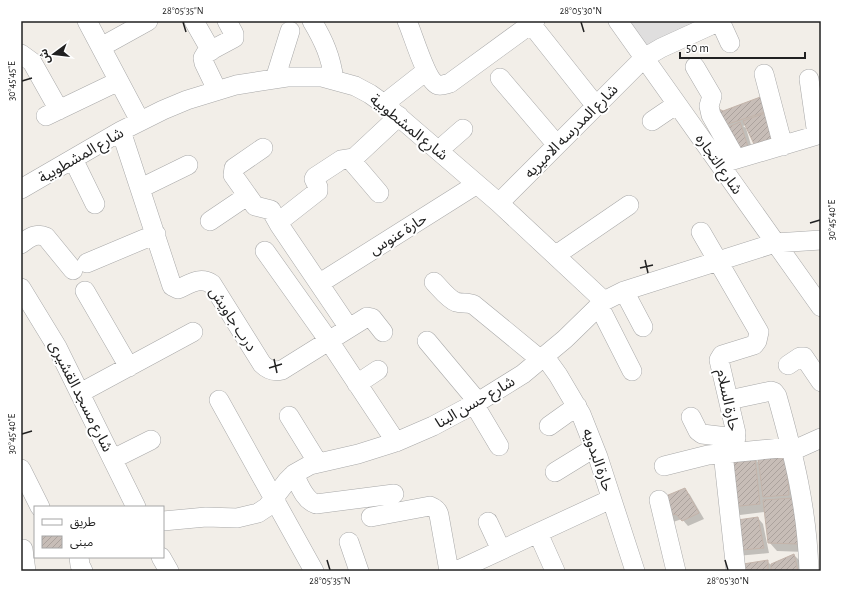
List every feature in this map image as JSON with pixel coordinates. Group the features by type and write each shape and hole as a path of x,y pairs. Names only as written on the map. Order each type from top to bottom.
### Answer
{"street":[{"path":"87,21 140,121"},
{"path":"101,47 148,21"},
{"path":"194,21 211,51"},
{"path":"217,90 203,60 204,55 234,38 234,34 227,21"},
{"path":"312,21 326,47 332,64 334,80"},
{"name":"شارع التجاره","path":"618,21 677,104 728,162 775,243 821,307"},
{"path":"720,21 730,43"},
{"name":"شارع المدرسه الاميريه","path":"499,203 644,58 660,48 720,21"},
{"path":"412,22 426,71 431,81 437,85 450,83 526,24 596,106"},
{"path":"275,79 290,31"},
{"path":"21,54 32,62 52,113 119,81"},
{"path":"695,67 712,96 709,106 711,115 728,162 819,135 809,79"},
{"path":"384,104 426,71"},
{"path":"764,74 783,146"},
{"name":"شارع المشطوبية","path":"21,189 140,121 187,100 217,90 236,85 304,76 322,77 355,86 370,94 399,116 556,255 602,303 632,371"},
{"path":"500,78 557,146"},
{"path":"652,122 677,104"},
{"path":"280,223 281,220 318,191 318,187 314,179 315,177 341,160 350,159 399,116"},
{"path":"439,150 463,129"},
{"name":"درب جاويش","path":"122,131 174,288 178,289 198,280 203,280 212,284 262,364 266,368 271,370 282,370 369,316 383,332"},
{"path":"263,148 234,168 233,175 254,206 271,210 280,223 280,226 349,328"},
{"path":"73,159 95,204"},
{"path":"350,159 379,193"},
{"path":"140,188 188,165"},
{"name":"حارة عنوس","path":"320,284 477,184"},
{"path":"210,221 247,196"},
{"path":"556,255 629,205"},
{"path":"701,232 718,261"},
{"path":"21,244 31,236 46,236 80,266 156,234"},
{"name":"شارع حسن البنا","path":"164,521 206,517 237,518 258,513 267,507 286,481 294,474 310,465 358,454 396,442 427,429 476,403 523,374 543,359 602,303 624,291 775,243 821,240"},
{"path":"265,251 396,442"},
{"name":"حارة السلام","path":"718,261 759,332 757,341 754,344 720,357 735,429 724,462 736,571"},
{"name":"حارة البدويه","path":"434,282 452,300 474,305 543,359 558,375 577,406 594,448 635,571"},
{"name":"شارع مسجد القشيرى","path":"21,288 57,347 136,506"},
{"path":"85,291 129,367"},
{"path":"624,291 643,327"},
{"path":"80,393 193,332"},
{"path":"427,341 476,403 499,446"},
{"path":"788,365 800,357 804,357 821,382"},
{"path":"357,384 378,370"},
{"path":"729,400 771,391 777,396 792,449 802,495 806,520 809,571"},
{"path":"219,400 314,571"},
{"path":"549,426 577,406"},
{"path":"289,416 318,463"},
{"path":"690,417 698,431 702,434 730,445 792,449 821,438"},
{"path":"113,459 151,440"},
{"path":"664,466 708,455 730,445"},
{"path":"555,472 594,448"},
{"path":"21,469 40,506"},
{"path":"294,474 306,497 316,504 394,494"},
{"path":"371,518 430,506 434,507 438,512 459,570 611,499"},
{"path":"659,500 676,571"},
{"path":"488,522 501,550"},
{"path":"538,533 555,571"},
{"path":"349,542 359,571"},
{"path":"26,549 26,571"},
{"path":"79,558 83,571"},
{"path":"162,558 169,571"}],"shaded area":[{"path":"619,21 716,21 645,57"}],"building":[{"path":"763,96 768,111 722,126 719,109 723,111"},
{"path":"771,111 777,137 754,144 743,121"},
{"path":"740,122 748,147 734,151 724,129"},
{"path":"786,455 789,495 763,497 758,458"},
{"path":"755,458 760,504 730,507 725,461"},
{"path":"685,488 699,513 682,521 676,514 666,517 661,498"},
{"path":"793,498 798,544 768,543 763,500"},
{"path":"758,517 764,548 730,551 724,522"},
{"path":"794,554 798,571 771,571 771,564"},
{"path":"768,560 768,571 738,571 737,565"}]}
